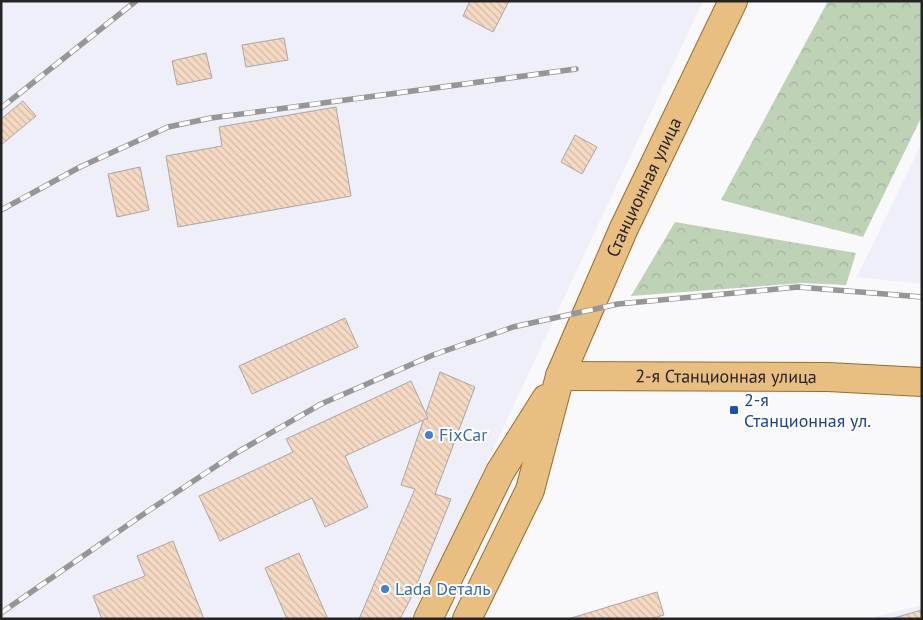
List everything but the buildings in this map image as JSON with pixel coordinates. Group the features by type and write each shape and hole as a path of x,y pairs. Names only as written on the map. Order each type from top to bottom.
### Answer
{"main road":[{"name":"Станционная улица","path":"428,619 500,472 560,376 624,228 733,1"},
{"name":"Станционная улица","path":"467,619 530,490 560,376"},
{"name":"2-я Станционная улица","path":"560,376 828,377 922,382"}],"shaded area":[{"path":"1,1 703,1 443,556 410,619 1,619"},
{"path":"922,143 922,284 857,277"},
{"path":"922,605 922,619 867,619"}],"green space":[{"path":"828,1 922,1 922,116 863,237 721,200"},
{"path":"675,222 856,253 846,285 802,283 631,296"}],"railway":[{"path":"1,108 136,1"},
{"path":"1,210 80,167 168,127 211,118 576,69"},
{"path":"1,613 148,511 236,453 321,404 433,355 513,327 618,304 798,287 922,297"}],"place":[{"name":"2-я Станционная ул.","path":"734,410"},
{"name":"FixCar","path":"429,435"},
{"name":"Lada Dеталь","path":"385,589"}]}
